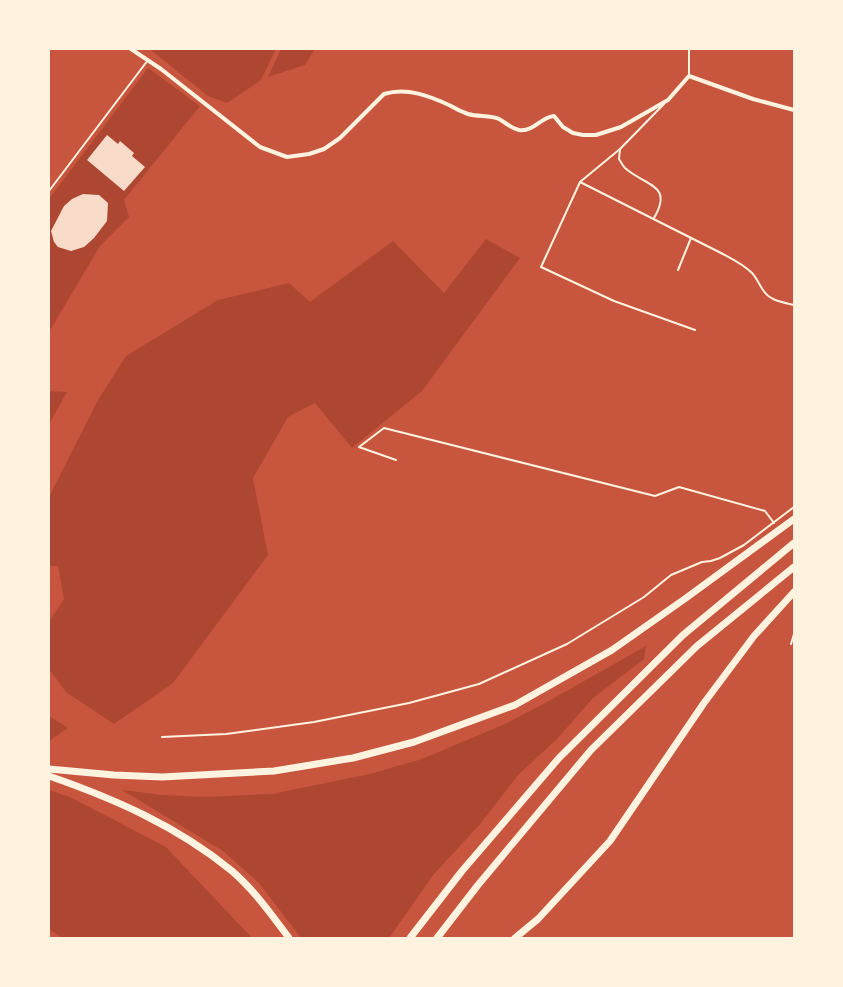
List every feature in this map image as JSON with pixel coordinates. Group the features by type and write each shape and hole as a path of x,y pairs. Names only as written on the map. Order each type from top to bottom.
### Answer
{"highway":[{"path":"49,769 162,777 274,770 353,758 414,742 515,705 612,650 794,518"},
{"path":"410,938 462,871 559,758 683,635 794,543"},
{"path":"437,938 478,885 591,750 697,646 794,567"},
{"path":"515,938 538,919 610,841 704,703 754,636 794,592"},
{"path":"49,776 136,810 188,838 233,872 271,914 289,938"}],"street":[{"path":"131,49 220,114 260,147 287,157 309,154 324,149 340,138 384,94 393,91 432,97 468,114 498,119 512,128 521,130 527,130 548,117 554,116 564,127 573,133 583,136 596,135 621,127 668,100 688,76 753,99 794,110"}],"lane":[{"path":"688,76 689,49"},
{"path":"49,191 148,60"},
{"path":"668,100 620,149 580,182 541,267 614,301 695,330"},
{"path":"620,149 619,159 624,168 659,191 662,198 661,206 654,218"},
{"path":"580,182 654,218 742,265 753,274 769,297 794,305"},
{"path":"678,270 691,238"},
{"path":"396,460 360,447 384,428 655,496 678,487 765,511 774,523"},
{"path":"162,737 226,734 314,722 409,703 479,684 567,644 644,597 672,575 702,562 711,561 744,545 794,507"},
{"path":"791,644 794,634"}],"shaded area":[{"path":"152,49 276,49 261,80 227,103 208,96"},
{"path":"281,49 315,49 305,65 268,77"},
{"path":"148,68 200,106 124,200 129,217 100,246 49,332 49,199"},
{"path":"486,239 520,258 422,391 352,448 315,403 288,417 253,478 268,555 173,683 114,724 66,692 49,669 49,622 64,599 58,566 49,566 49,497 98,400 126,356 218,300 289,283 310,302 393,241 444,293"},
{"path":"49,391 67,392 49,424"},
{"path":"646,646 644,659 593,698 556,740 518,775 481,823 434,874 389,938 301,938 259,883 223,851 122,790 162,795 206,797 272,794 370,774 422,759 505,724"},
{"path":"49,716 68,728 49,741"},
{"path":"49,790 70,797 166,847 252,938 62,938 49,929"}],"building":[{"path":"107,135 118,144 120,141 134,153 132,156 145,167 124,191 87,160"},
{"path":"83,194 99,195 108,203 107,221 94,238 84,247 71,251 58,247 54,242 51,231 64,206 72,199"}]}
